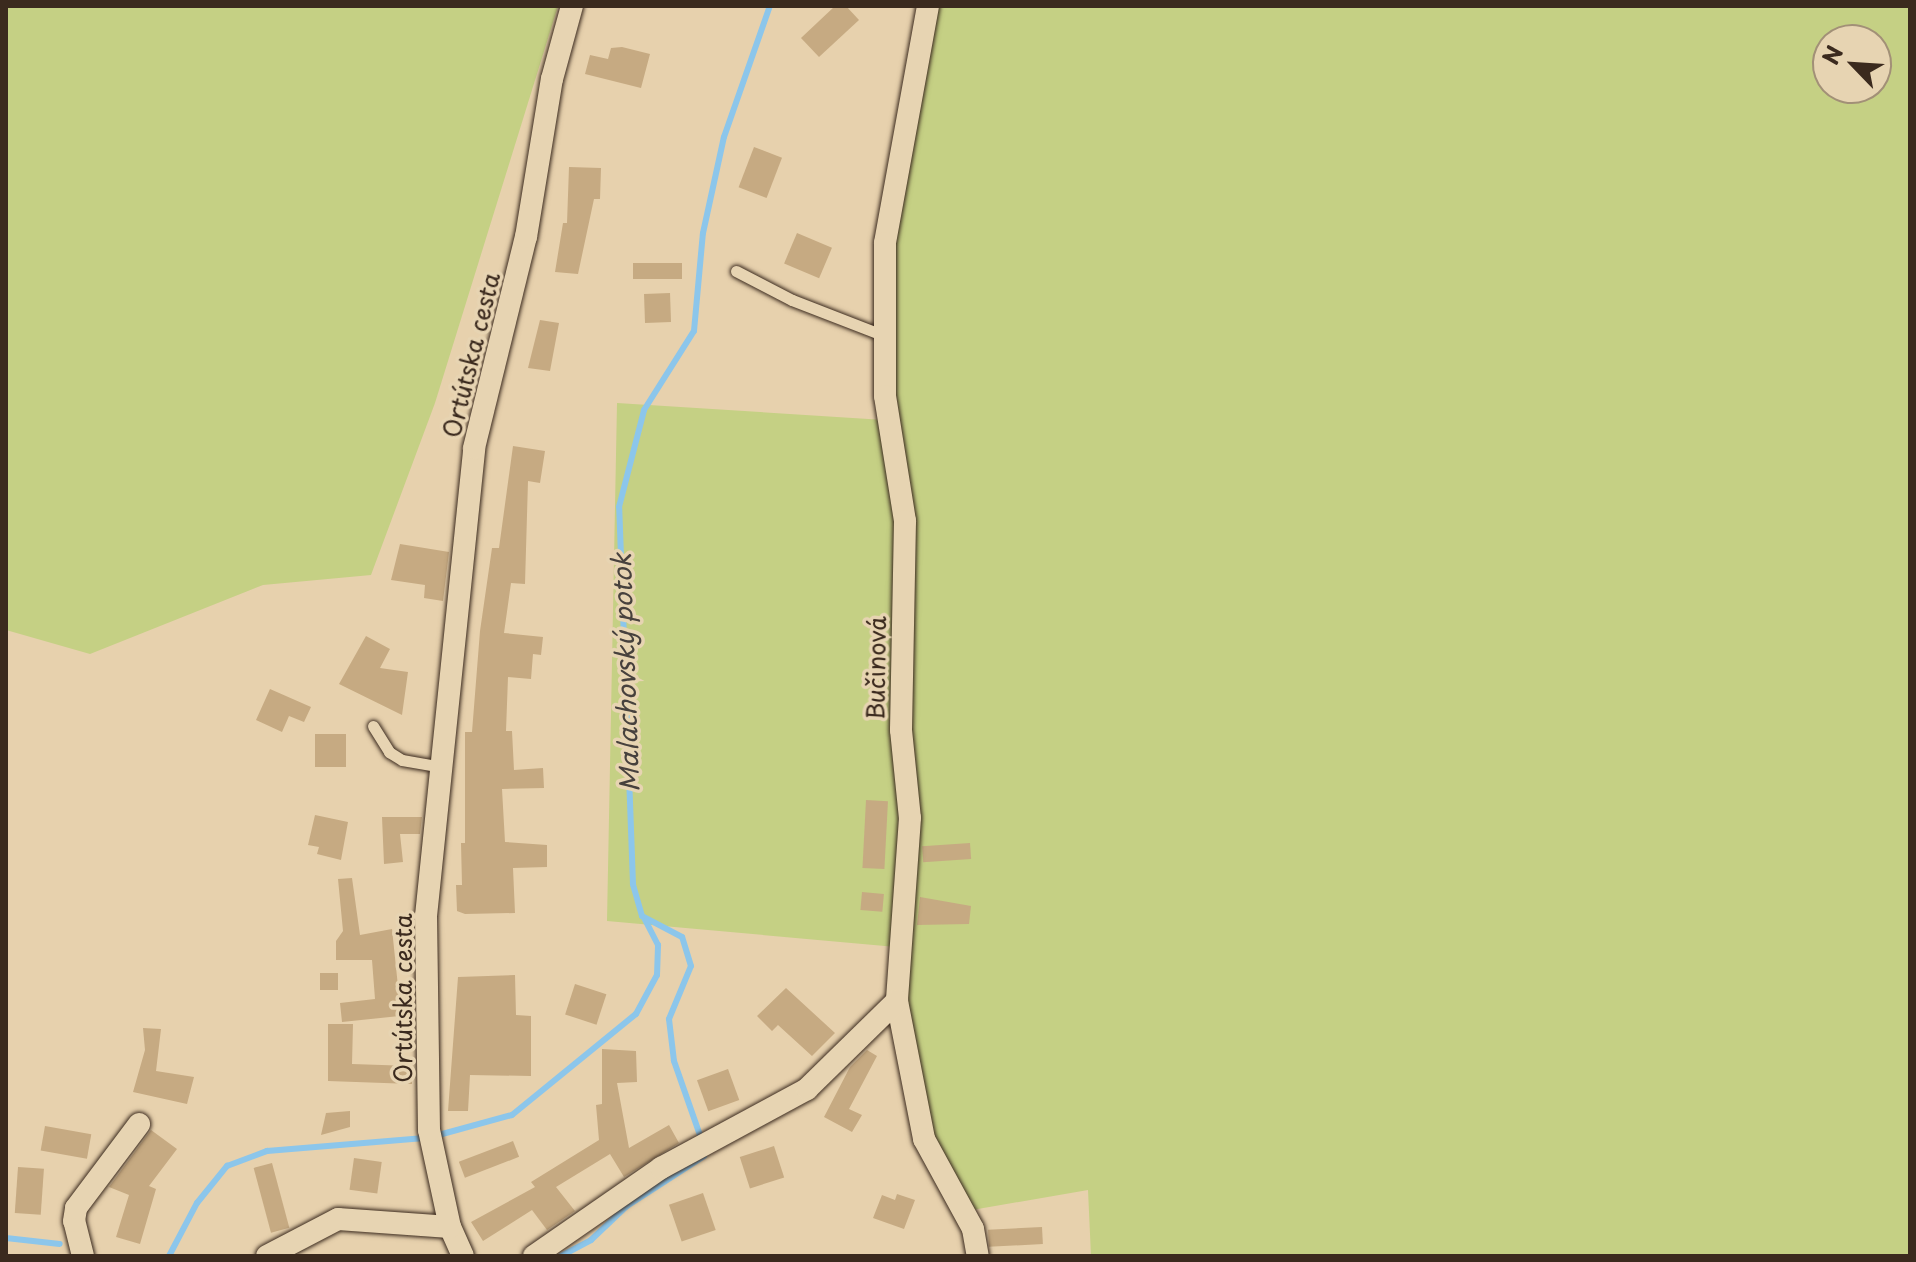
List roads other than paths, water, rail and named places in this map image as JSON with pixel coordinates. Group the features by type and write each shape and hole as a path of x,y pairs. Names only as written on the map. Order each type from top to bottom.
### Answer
{"street":[{"name":"Ortútska cesta","path":"463,1256 450,1227 430,1138 424,960 441,767 464,578 474,448 526,237 550,91 572,6"},
{"name":"Bučinová","path":"928,6 885,243 885,396 905,521 901,730 910,818 897,1001 924,1139 973,1229 978,1256"},
{"path":"534,1256 701,1145 807,1089 897,1001"},
{"path":"83,1256 74,1221 76,1208 139,1124"},
{"path":"267,1256 338,1219 450,1227"}],"lane":[{"path":"736,271 792,300 885,336"},
{"path":"373,726 389,752 402,760 441,767"}],"waterway":[{"name":"Malachovský potok","path":"702,1141 674,1061 669,1019 691,966 682,937 642,916 633,884 619,507 644,410 694,331 703,233 724,137 770,6"},
{"path":"435,1136 512,1115 636,1014 657,975 658,945 644,918"},
{"path":"169,1256 197,1203 227,1166 267,1151 424,1138"},
{"name":"Malachovský potok","path":"561,1256 591,1240 627,1206 704,1156"},
{"path":"6,1238 60,1244"}]}
